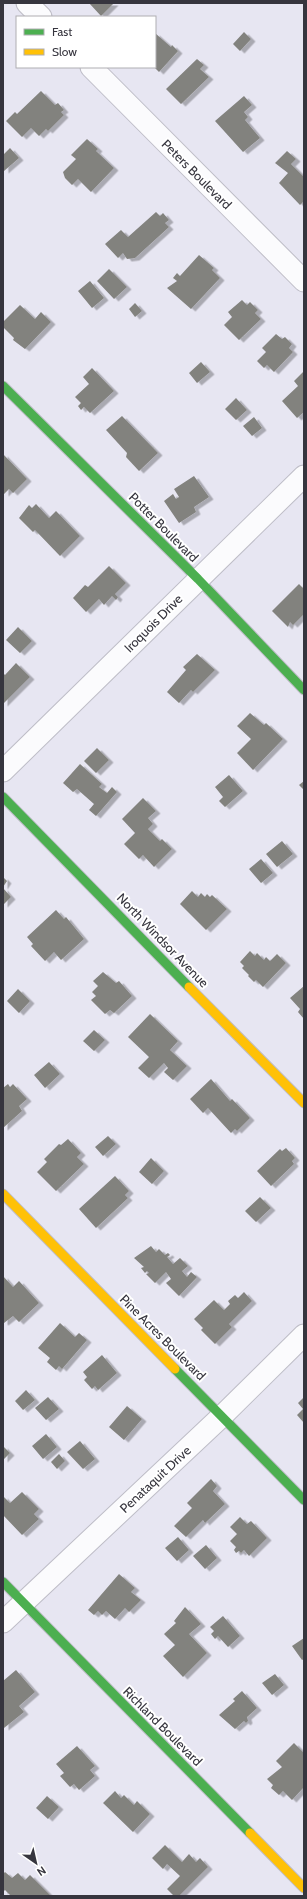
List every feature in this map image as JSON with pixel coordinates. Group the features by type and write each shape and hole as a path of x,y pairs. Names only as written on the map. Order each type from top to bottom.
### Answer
{"street":[{"path":"27,3 40,16"},
{"name":"Peters Boulevard","path":"92,68 304,281"},
{"name":"Potter Boulevard","path":"3,386 198,579 304,690"},
{"name":"Iroquois Drive","path":"3,771 304,476"},
{"name":"North Windsor Avenue","path":"3,797 304,1103"},
{"name":"Pine Acres Boulevard","path":"3,1194 304,1500"},
{"name":"Penataquit Drive","path":"3,1622 222,1416 304,1334"},
{"name":"Richland Boulevard","path":"3,1582 304,1888"}],"building":[{"path":"89,3 114,3 101,16"},
{"path":"244,32 251,39 240,51 233,44"},
{"path":"156,34 178,51 159,72 155,68"},
{"path":"197,59 204,65 200,69 209,77 181,104 166,89"},
{"path":"41,91 55,105 58,103 64,110 61,112 64,115 48,131 46,129 39,136 31,128 22,137 6,121 15,112 17,114"},
{"path":"244,96 252,105 244,112 248,117 245,120 260,138 243,152 215,121"},
{"path":"87,139 98,149 96,151 114,168 91,192 78,179 72,185 65,178 63,172 76,159 71,155"},
{"path":"10,148 19,158 4,171 3,155"},
{"path":"287,151 296,159 291,164 304,177 304,201 300,205 279,183 288,173 275,163"},
{"path":"156,212 160,216 163,213 169,220 165,223 169,227 135,258 127,259 123,253 118,258 105,244 121,230 128,237"},
{"path":"199,255 214,268 212,270 220,278 191,309 167,288 177,281 173,278 177,273 180,276"},
{"path":"109,269 127,287 114,299 97,281"},
{"path":"90,281 104,298 92,308 78,291"},
{"path":"242,300 247,305 250,302 258,310 255,313 261,319 239,340 224,325 232,317 228,312"},
{"path":"135,303 142,311 135,317 129,309"},
{"path":"20,305 35,319 41,312 51,322 25,349 13,340 14,338 3,327 3,322"},
{"path":"276,334 282,339 285,337 292,344 289,348 293,352 274,372 267,365 264,368 257,361 266,352 262,348"},
{"path":"201,362 210,372 197,383 189,373"},
{"path":"92,368 114,391 90,413 84,407 81,410 78,406 81,403 75,397 89,384 83,377"},
{"path":"304,371 304,412 297,418 282,401 298,386 294,381"},
{"path":"236,398 247,410 236,420 225,409"},
{"path":"122,416 158,453 139,471 126,457 127,453 106,430"},
{"path":"254,417 262,428 252,436 243,426"},
{"path":"3,454 27,479 13,493 9,489 4,494"},
{"path":"194,476 209,497 194,507 196,512 179,523 164,501 173,494 176,499 179,497 174,489"},
{"path":"36,504 49,518 56,511 80,536 60,556 35,530 33,532 19,518 29,505 32,508"},
{"path":"109,566 126,583 115,594 118,597 116,600 112,596 104,605 99,599 86,612 73,598 85,585 88,587"},
{"path":"299,584 304,589 304,614 293,625 290,622 288,627 272,611"},
{"path":"18,627 32,641 20,653 6,640"},
{"path":"197,654 215,670 193,692 191,690 179,703 167,692 186,670 183,667"},
{"path":"16,663 30,677 3,704 3,673 5,675"},
{"path":"250,713 264,725 266,723 283,739 253,770 237,753 251,739 237,726"},
{"path":"97,748 109,760 96,773 84,761"},
{"path":"80,764 102,784 99,787 107,793 112,787 117,792 96,816 89,810 94,804 77,789 73,792 63,783"},
{"path":"229,775 243,791 225,807 219,801 223,797 215,787"},
{"path":"304,781 304,790 299,785"},
{"path":"143,798 156,811 148,818 153,824 148,829 160,841 162,839 172,849 154,867 143,855 139,859 124,844 135,833 122,819"},
{"path":"282,841 293,854 277,867 266,854"},
{"path":"261,859 273,873 261,883 249,869"},
{"path":"3,877 7,881 3,887"},
{"path":"3,888 11,897 3,905"},
{"path":"192,891 198,897 201,893 205,897 207,894 210,897 212,895 227,909 206,930 180,904"},
{"path":"56,910 64,919 66,917 84,939 61,960 54,952 45,961 31,946 33,944 27,937"},
{"path":"250,951 255,956 257,953 264,960 266,957 270,961 277,954 286,963 263,987 256,980 254,982 242,968 244,966 240,962"},
{"path":"103,972 116,983 119,981 132,996 114,1013 110,1010 105,1014 91,1000 96,996 92,992 98,986 93,981"},
{"path":"304,986 304,1019 298,1012 300,1009 290,998"},
{"path":"18,989 30,1001 19,1013 7,1001"},
{"path":"150,1014 178,1041 170,1050 187,1066 173,1080 164,1072 168,1068 164,1063 149,1078 138,1068 149,1057 128,1037"},
{"path":"94,1030 105,1040 94,1051 83,1041"},
{"path":"49,1062 60,1074 45,1088 34,1075"},
{"path":"211,1079 230,1101 232,1099 250,1118 237,1131 235,1129 231,1133 208,1108 203,1113 190,1099"},
{"path":"8,1084 10,1087 13,1084 27,1099 19,1106 22,1111 3,1128 3,1088"},
{"path":"108,1136 116,1144 103,1156 95,1147"},
{"path":"68,1139 81,1153 77,1157 84,1164 56,1191 37,1172 47,1162 44,1159 59,1144 61,1145"},
{"path":"286,1148 295,1158 292,1161 294,1164 271,1186 257,1171 280,1149 282,1151"},
{"path":"151,1158 164,1171 152,1184 139,1172"},
{"path":"115,1176 129,1191 125,1195 128,1198 96,1228 79,1209"},
{"path":"260,1197 271,1208 256,1222 245,1211"},
{"path":"151,1246 156,1252 159,1249 165,1255 168,1253 170,1255 167,1257 173,1264 180,1258 188,1266 182,1271 187,1277 191,1272 197,1277 179,1296 166,1283 171,1279 166,1272 155,1283 146,1274 149,1273 147,1271 145,1273 141,1268 144,1267 134,1258"},
{"path":"3,1276 13,1287 19,1281 39,1303 19,1322 13,1316 4,1323 3,1322"},
{"path":"244,1292 252,1301 229,1324 232,1327 215,1344 201,1330 203,1328 194,1319 214,1300 224,1310 230,1304 228,1301 235,1295 238,1298"},
{"path":"60,1323 75,1337 79,1333 87,1340 62,1369 59,1366 56,1370 47,1362 50,1358 38,1348"},
{"path":"102,1355 117,1373 98,1390 95,1386 92,1389 84,1380 87,1377 83,1372"},
{"path":"26,1390 35,1400 23,1410 15,1401"},
{"path":"48,1397 59,1409 46,1420 35,1408"},
{"path":"304,1397 304,1423 297,1415 303,1409 298,1403"},
{"path":"127,1406 142,1419 124,1440 109,1427"},
{"path":"46,1434 57,1447 43,1459 32,1446"},
{"path":"80,1441 95,1459 83,1469 67,1452"},
{"path":"3,1446 10,1453 3,1460"},
{"path":"59,1454 65,1461 57,1469 51,1462"},
{"path":"211,1479 217,1486 213,1491 225,1504 205,1523 203,1520 186,1537 174,1526 192,1508 187,1503"},
{"path":"22,1492 39,1509 34,1514 39,1519 22,1535 3,1515 3,1496 10,1503"},
{"path":"240,1517 247,1524 251,1521 267,1538 249,1556 244,1550 241,1553 239,1551 236,1553 234,1550 236,1547 230,1541 237,1534 230,1527"},
{"path":"178,1537 189,1550 177,1561 165,1548"},
{"path":"206,1545 217,1558 205,1569 193,1556"},
{"path":"119,1574 135,1588 131,1592 141,1600 129,1612 125,1608 115,1619 106,1611 102,1615 98,1611 94,1615 88,1610"},
{"path":"185,1607 201,1624 189,1634 207,1653 183,1677 163,1656 175,1645 164,1634 176,1623 174,1621"},
{"path":"223,1616 240,1636 228,1647 218,1636 215,1639 211,1634 214,1631 210,1627"},
{"path":"304,1638 304,1659 302,1660 292,1646"},
{"path":"16,1670 35,1692 19,1706 24,1712 4,1728 3,1681"},
{"path":"275,1674 284,1685 272,1695 262,1683"},
{"path":"242,1691 257,1708 247,1717 248,1721 246,1723 244,1721 235,1729 219,1715 235,1701 233,1699"},
{"path":"294,1743 304,1753 304,1787 292,1800 283,1791 279,1795 271,1788 273,1785 267,1779 282,1767 276,1761"},
{"path":"77,1746 95,1766 90,1770 95,1776 79,1790 74,1784 70,1787 60,1776 64,1773 56,1764"},
{"path":"115,1791 121,1798 124,1795 134,1805 137,1801 150,1814 133,1832 103,1803"},
{"path":"47,1796 59,1807 48,1819 36,1808"},
{"path":"165,1845 182,1862 189,1854 196,1862 200,1858 208,1867 179,1896 174,1896 167,1889 180,1876 167,1864 163,1869 152,1858"},
{"path":"5,1872 12,1878 18,1873 25,1880 30,1875 51,1896 11,1896 5,1890 3,1892 3,1874"}],"traffic: fast":[{"path":"3,386 198,579 304,690"},
{"path":"3,797 189,987"},
{"path":"175,1369 304,1500"},
{"path":"3,1582 250,1833"}],"traffic: slow":[{"path":"189,987 304,1103"},
{"path":"3,1194 175,1369"},
{"path":"250,1833 304,1888"}]}
